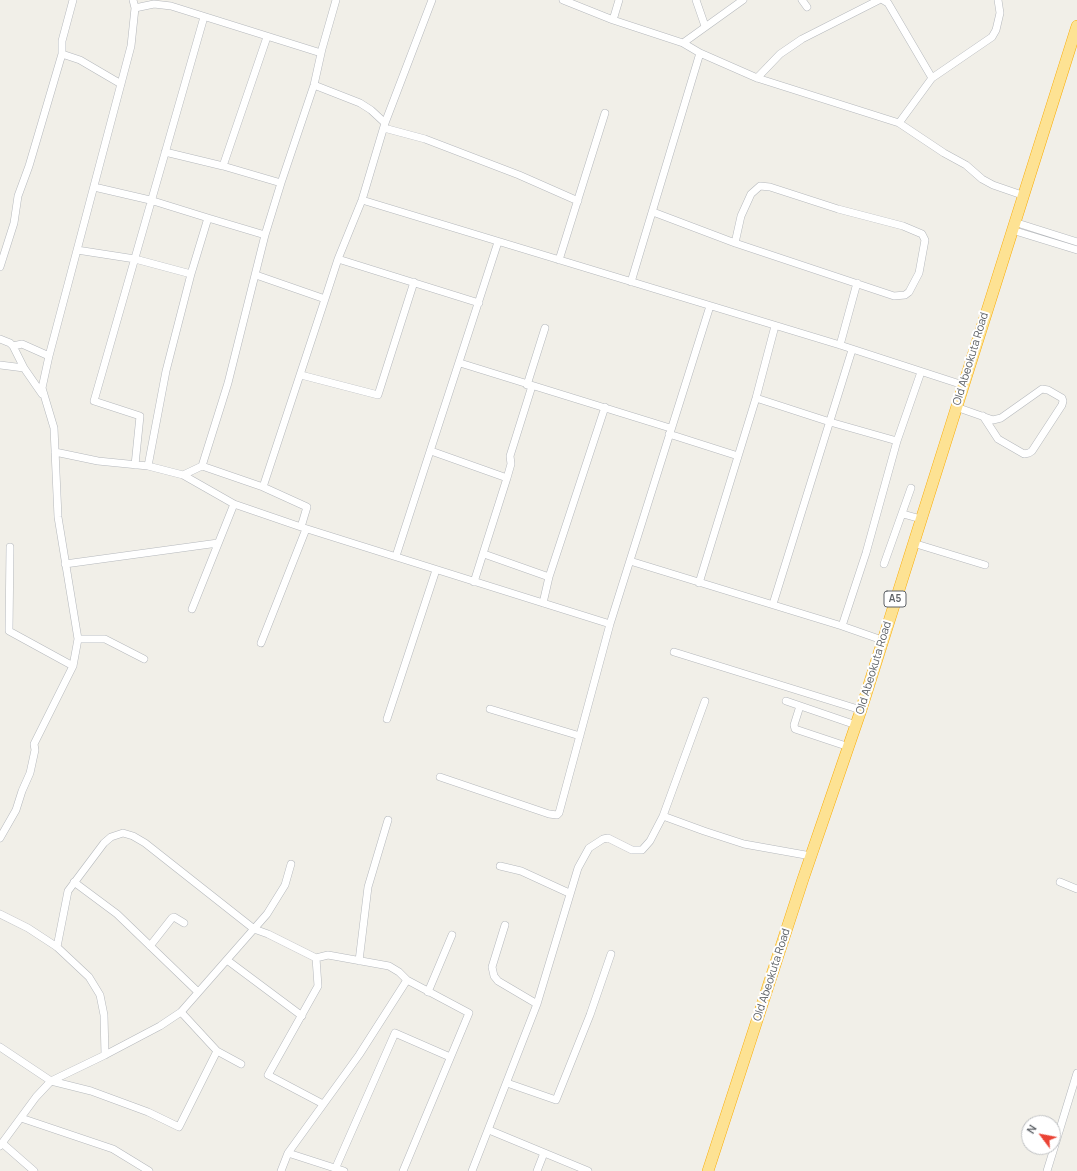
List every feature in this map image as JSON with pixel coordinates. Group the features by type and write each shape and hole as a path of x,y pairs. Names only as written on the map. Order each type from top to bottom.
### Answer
{"highway":[{"name":"Old Abeokuta Road","path":"708,1171 811,856 861,710 1022,195 1077,26"}],"street":[{"path":"0,268 14,223 18,196 29,166 62,54 62,41 73,0"},
{"path":"44,398 43,379 131,46 135,8 133,0"},
{"path":"263,487 338,259 362,200 384,126 432,0"},
{"path":"563,0 613,20 683,43 700,53 757,78 899,123 944,153 966,165 987,182 1022,195"},
{"path":"613,20 619,0"},
{"path":"696,0 705,26"},
{"path":"683,43 743,0"},
{"path":"802,0 807,7"},
{"path":"757,78 780,54 802,39 879,0"},
{"path":"883,0 888,3 932,78"},
{"path":"899,123 932,78 992,37 996,30 1000,13 998,0"},
{"path":"183,476 202,466 228,383 265,235 314,85 334,1"},
{"path":"135,8 154,4 171,6 204,18 321,53"},
{"path":"135,465 140,416 94,401 135,259 150,200 204,18"},
{"path":"224,166 267,37"},
{"path":"631,282 700,53"},
{"path":"62,54 80,60 121,84"},
{"path":"314,85 360,103 371,110 384,126 425,139 525,177 578,200"},
{"path":"559,260 605,113"},
{"path":"165,152 224,166 281,183"},
{"path":"653,212 735,243 894,296 905,295 909,292 919,273 925,240 922,234 903,226 838,209 770,187 760,186 751,194 741,216 735,243"},
{"path":"94,187 150,200 265,235"},
{"path":"362,200 840,345 963,385"},
{"path":"148,466 166,371 208,218"},
{"path":"1013,226 1077,242"},
{"path":"1013,226 1077,250"},
{"path":"396,556 460,363 498,242"},
{"path":"77,250 135,259 192,274"},
{"path":"338,259 479,303"},
{"path":"256,275 325,299"},
{"path":"301,375 378,395 414,282"},
{"path":"840,345 857,283"},
{"path":"440,777 549,814 557,815 559,813 610,624 710,306"},
{"path":"699,583 756,398 775,326"},
{"path":"474,582 511,464 510,456 545,328"},
{"path":"0,339 10,343 13,346 24,368 44,398 53,420 58,517 78,639 73,666 34,744 35,750 30,773 22,790 16,810 0,838"},
{"path":"13,346 22,344 49,356"},
{"path":"773,604 852,350"},
{"path":"460,363 530,386 605,408 738,456"},
{"path":"0,365 24,368"},
{"path":"842,626 866,553 897,441 920,372"},
{"path":"956,407 983,416 993,420 1001,418 1042,390 1048,390 1062,398 1063,401 1062,405 1032,451 1024,454 998,438 983,416"},
{"path":"756,398 830,422 897,441"},
{"path":"543,603 549,577 605,408"},
{"path":"431,451 507,478"},
{"path":"55,452 98,461 148,466 183,476 234,504 303,528 610,624"},
{"path":"202,466 263,487 307,506 303,528 261,643"},
{"path":"884,564 911,488"},
{"path":"192,609 234,504"},
{"path":"903,514 920,519"},
{"path":"65,564 218,543"},
{"path":"913,543 986,565"},
{"path":"10,547 9,631 73,666"},
{"path":"484,554 549,577"},
{"path":"630,561 773,604 882,640"},
{"path":"386,719 436,570"},
{"path":"78,639 105,639 144,659"},
{"path":"674,652 861,710"},
{"path":"472,1171 537,1004 578,868 589,848 596,842 608,838 632,850 642,850 650,841 663,816 705,701"},
{"path":"786,701 856,725"},
{"path":"800,706 794,725 795,729 848,747"},
{"path":"490,709 580,736"},
{"path":"663,816 704,832 744,844 811,856"},
{"path":"359,961 368,887 388,820"},
{"path":"57,947 65,900 74,882 104,843 123,833 133,836 145,843 254,929 268,934 316,958 328,955 389,966 399,972 407,980 469,1013 403,1171"},
{"path":"34,1171 1,1144 51,1081 160,1026 181,1012 267,914 285,885 291,864"},
{"path":"500,866 521,871 570,893"},
{"path":"74,882 118,914 198,992"},
{"path":"1060,882 1077,889"},
{"path":"0,914 28,928 57,947 89,977 100,995 104,1015 105,1055"},
{"path":"150,946 172,918 174,917 184,923"},
{"path":"505,925 492,967 494,976 498,981 537,1004"},
{"path":"428,992 452,935"},
{"path":"507,1083 556,1100 590,1015 611,954"},
{"path":"316,958 318,986 268,1075 323,1104"},
{"path":"227,960 302,1016"},
{"path":"281,1171 288,1153 359,1055 407,980"},
{"path":"181,1012 217,1051 241,1064"},
{"path":"336,1167 395,1033 450,1057"},
{"path":"0,1047 51,1081 91,1091 148,1112 179,1128 217,1051"},
{"path":"1047,1171 1077,1073"},
{"path":"21,1118 113,1149 149,1171"},
{"path":"489,1130 588,1171"},
{"path":"288,1153 336,1167 344,1171"},
{"path":"537,1171 544,1153"}]}
